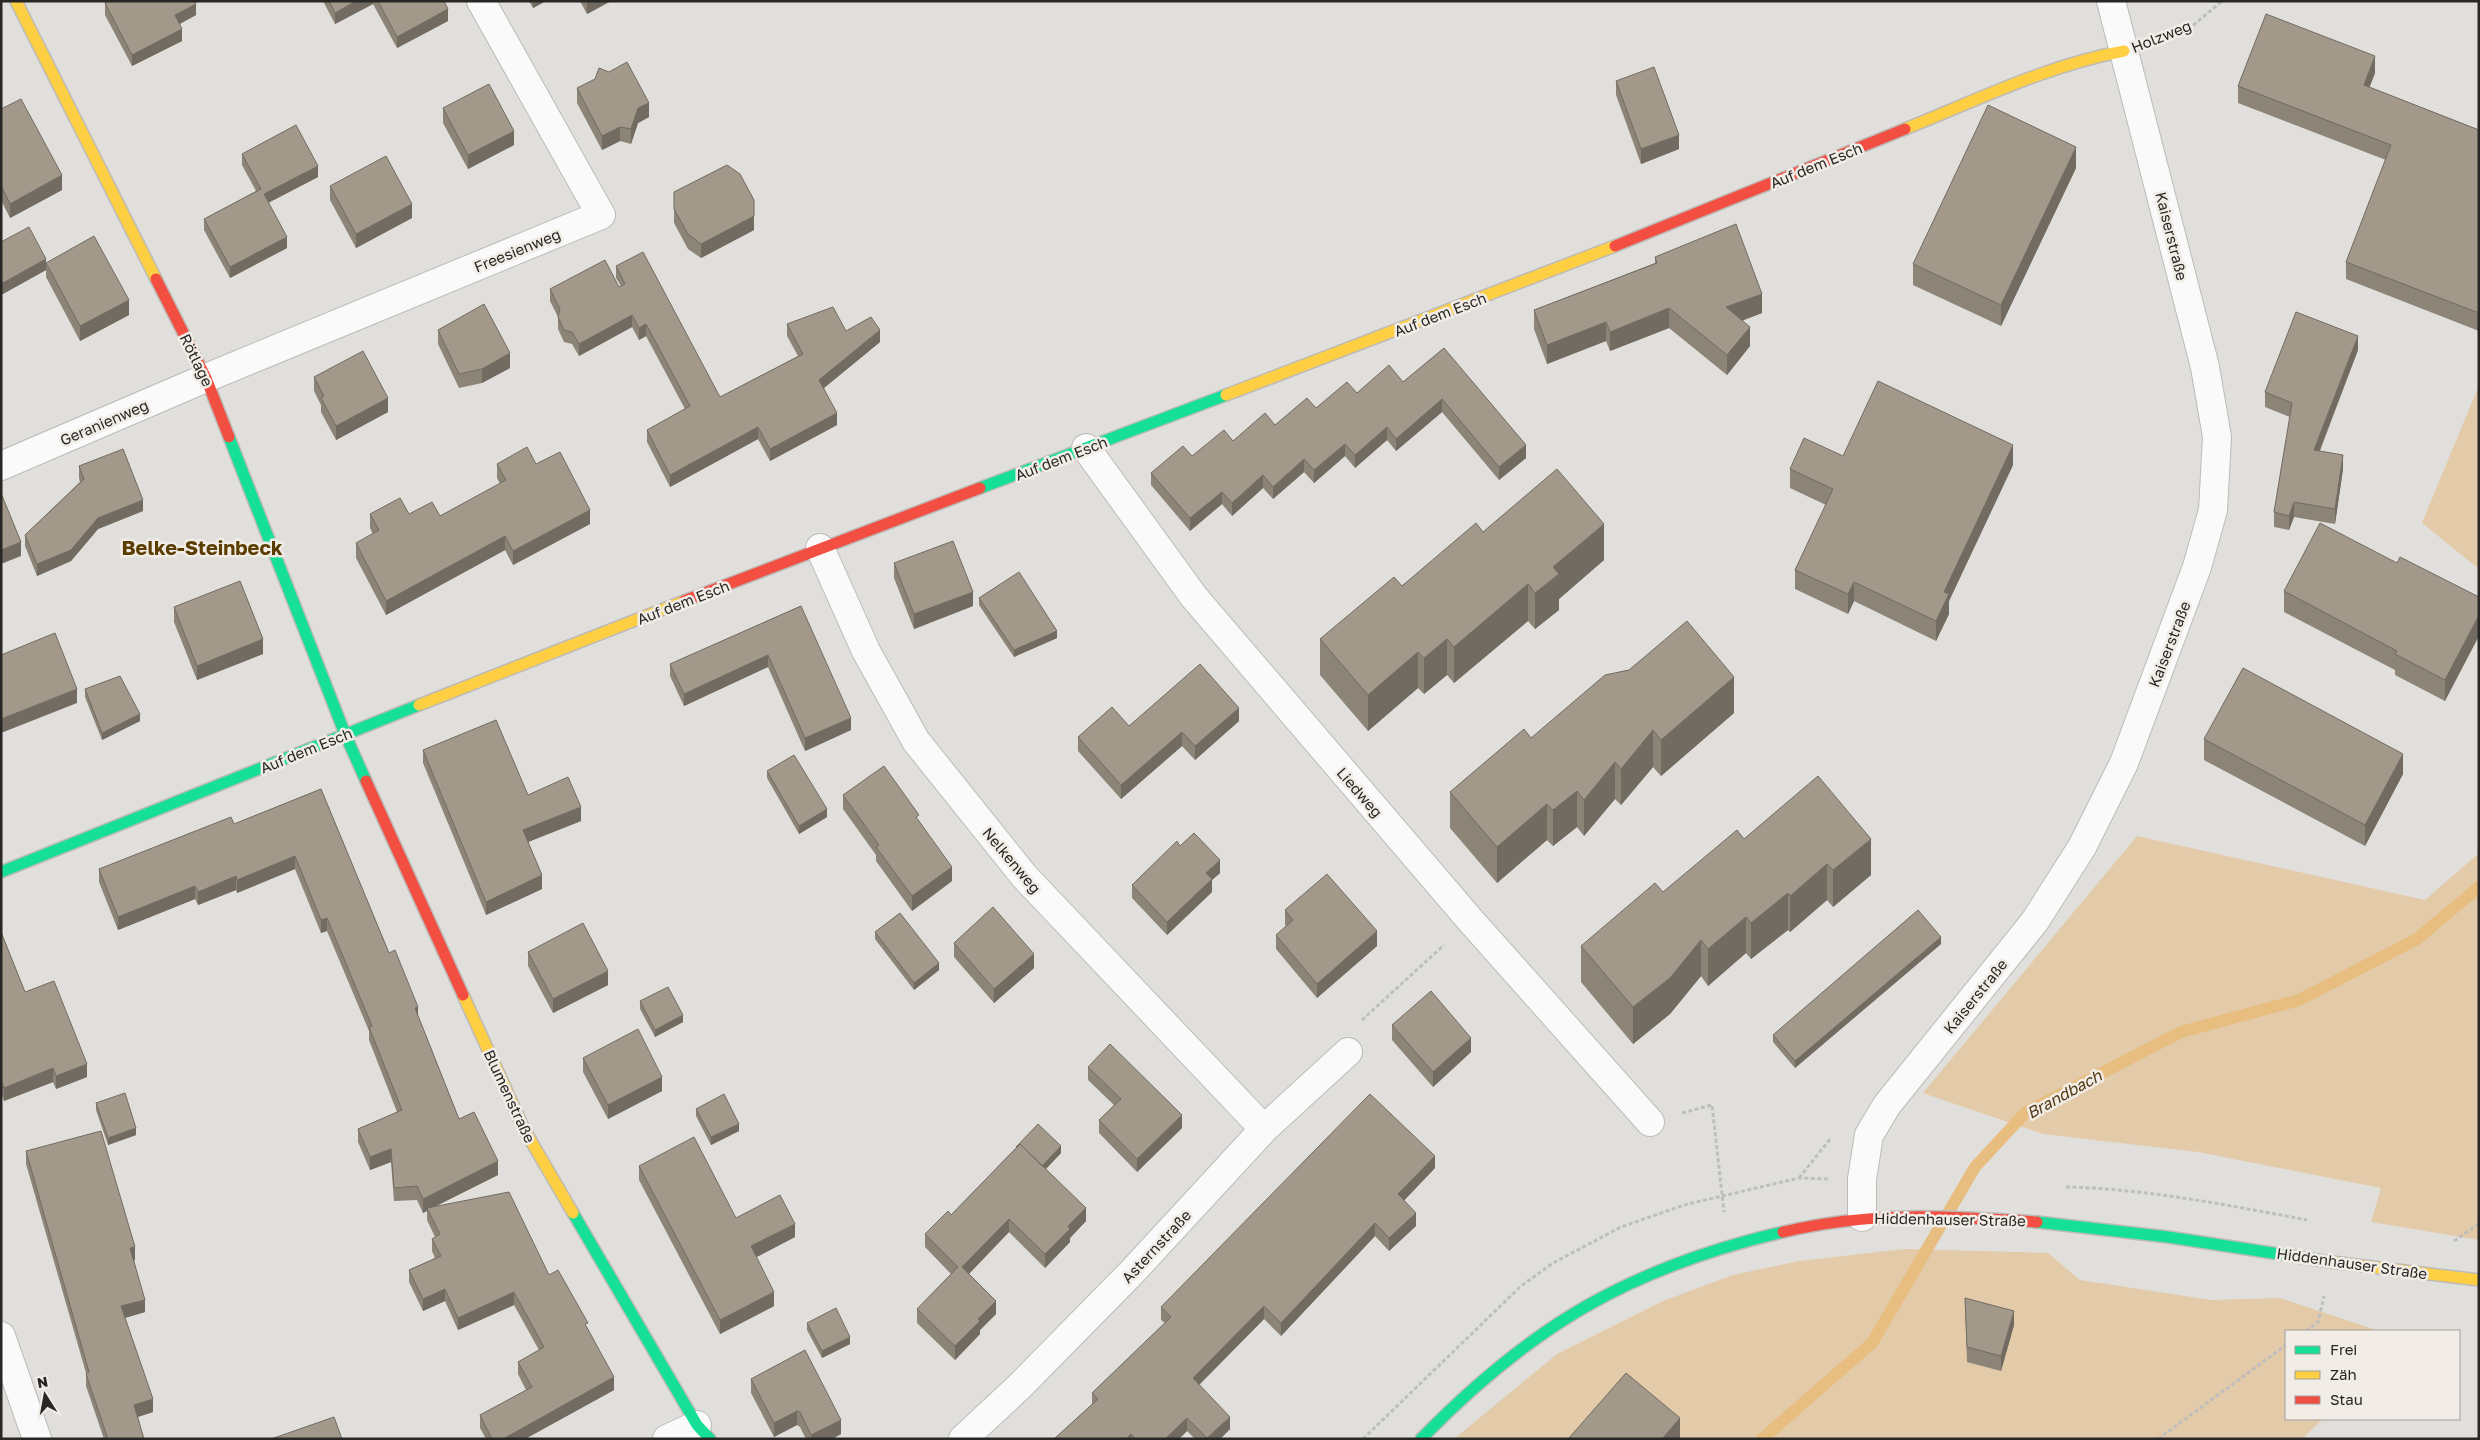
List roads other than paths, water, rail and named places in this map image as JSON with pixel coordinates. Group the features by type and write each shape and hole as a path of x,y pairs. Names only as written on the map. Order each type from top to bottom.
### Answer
{"street":[{"name":"Rötlage","path":"16,1 206,378 346,734"},
{"name":"Freesienweg","path":"206,378 602,215 481,1"},
{"name":"Kaiserstraße","path":"1862,1217 1862,1179 1869,1135 1887,1105 2035,922 2082,847 2124,763 2198,567 2212,510 2216,437 2206,368 2111,1"},
{"name":"Auf dem Esch","path":"1,872 820,548 1537,278 2056,68 2087,58 2124,51"},
{"name":"Geranienweg","path":"1,466 206,378"},
{"name":"Liedweg","path":"1086,448 1194,597 1471,921 1650,1122"},
{"name":"Nelkenweg","path":"820,548 866,651 916,741 1024,876 1264,1129"},
{"name":"Blumenstraße","path":"346,734 524,1129 704,1432"},
{"name":"Asternstraße","path":"963,1439 1020,1386 1133,1271 1264,1129 1348,1052"},
{"name":"Hiddenhauser Straße","path":"1421,1439 1469,1392 1511,1357 1595,1299 1660,1270 1728,1247 1793,1229 1862,1217 1903,1216 2068,1223 2332,1262 2479,1280"},
{"path":"1,1336 38,1439"},
{"path":"667,1439 704,1432"}],"waterway":[{"name":"Brandbach","path":"1762,1439 1872,1343 1975,1167 2026,1112 2181,1032 2299,1000 2417,939 2479,887"}],"district":[{"name":"Belke-Steinbeck","path":"202,547"}]}
